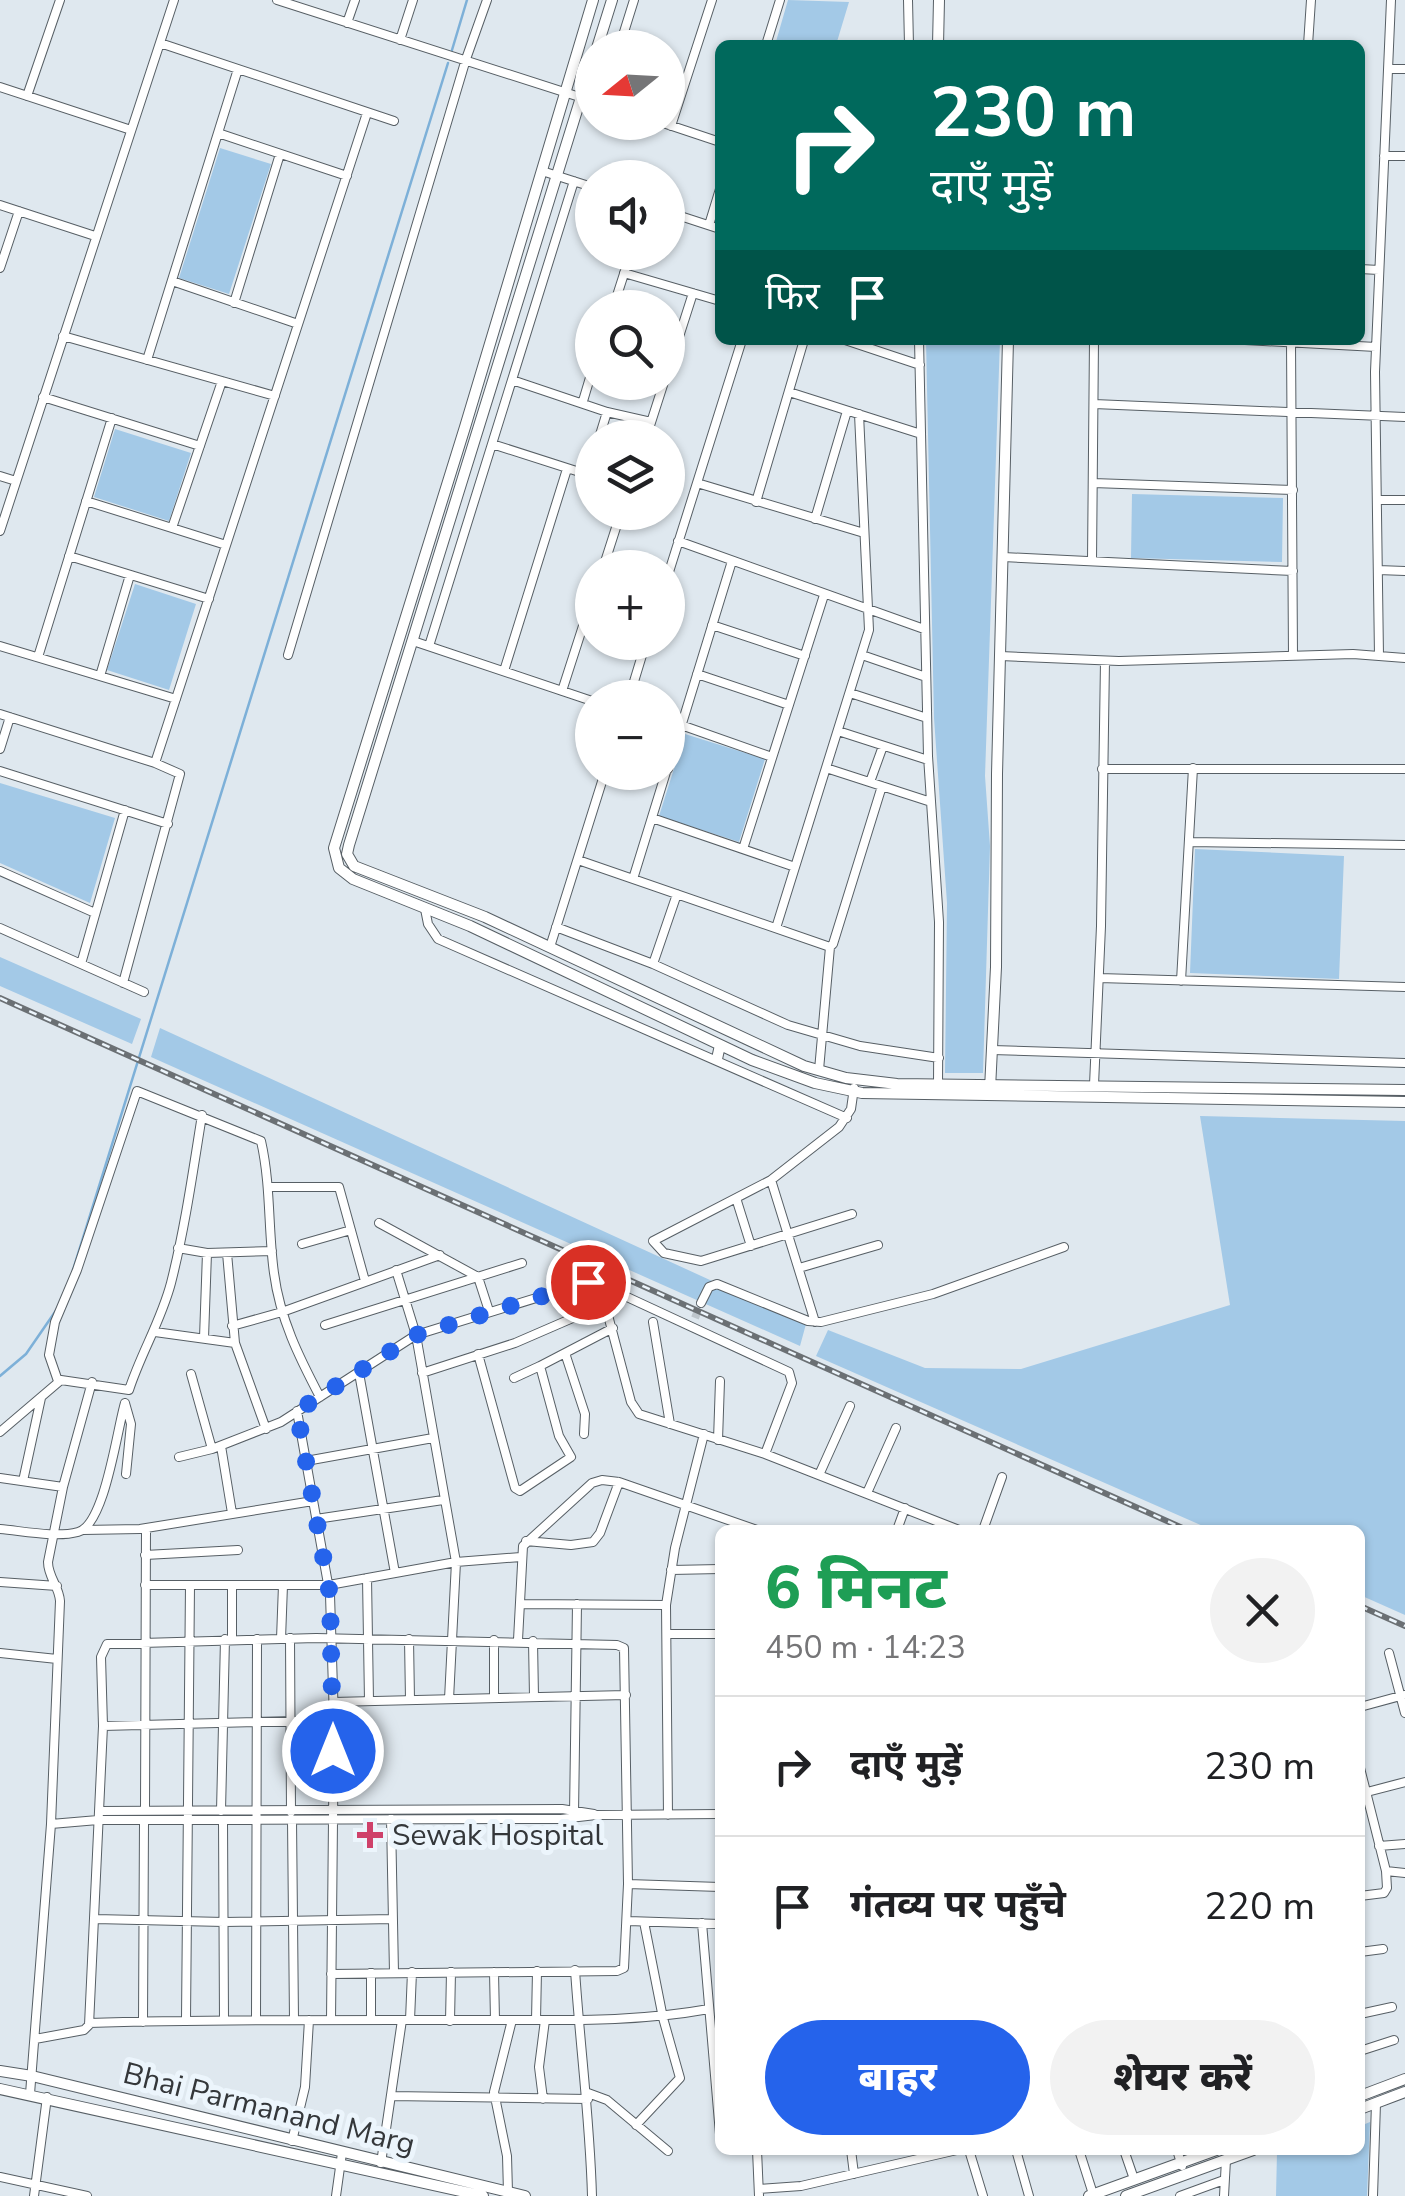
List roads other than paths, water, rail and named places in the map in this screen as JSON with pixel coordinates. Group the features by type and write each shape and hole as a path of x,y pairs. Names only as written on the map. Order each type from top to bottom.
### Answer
{"street":[{"path":"27,96 60,0"},
{"path":"0,530 174,0"},
{"path":"278,0 575,95"},
{"path":"347,22 355,0"},
{"path":"400,40 413,0"},
{"path":"288,655 487,0"},
{"path":"593,0 334,848 339,868 352,879 487,934 720,1044 816,1083 938,1090 1405,1102"},
{"path":"603,30 612,0"},
{"path":"625,30 634,0"},
{"path":"685,85 712,0"},
{"path":"768,40 780,0"},
{"path":"908,0 908,40"},
{"path":"938,40 939,0"},
{"path":"1308,40 1311,0"},
{"path":"1379,656 1376,347 1390,0"},
{"path":"160,44 394,122"},
{"path":"1388,68 1405,70"},
{"path":"147,360 238,70"},
{"path":"0,88 130,130"},
{"path":"156,763 367,112"},
{"path":"685,130 715,140"},
{"path":"575,131 349,845 350,861 354,866 485,917 854,1085"},
{"path":"218,134 347,176"},
{"path":"234,303 280,154"},
{"path":"1384,156 1405,156"},
{"path":"429,646 574,182 542,171"},
{"path":"0,205 95,236"},
{"path":"709,225 715,206"},
{"path":"0,268 19,212"},
{"path":"685,217 715,227"},
{"path":"1365,269 1379,270"},
{"path":"619,290 625,270"},
{"path":"624,273 715,300"},
{"path":"172,282 298,324"},
{"path":"685,318 693,293"},
{"path":"63,336 275,396"},
{"path":"675,550 740,345"},
{"path":"756,502 802,345"},
{"path":"860,345 920,365"},
{"path":"919,345 928,760 940,922 938,1090"},
{"path":"990,1090 1008,345"},
{"path":"1092,561 1094,345"},
{"path":"1291,345 1293,656"},
{"path":"1342,345 1376,347"},
{"path":"512,380 641,420"},
{"path":"172,528 222,381"},
{"path":"788,392 921,434"},
{"path":"43,396 200,446"},
{"path":"1094,404 1405,418"},
{"path":"815,519 848,411"},
{"path":"605,420 607,412"},
{"path":"776,928 868,630 858,414"},
{"path":"38,657 112,418"},
{"path":"492,444 575,471"},
{"path":"504,671 567,469"},
{"path":"0,476 16,481"},
{"path":"696,483 864,533"},
{"path":"1093,483 1293,490"},
{"path":"1377,500 1405,500"},
{"path":"86,501 226,546"},
{"path":"678,541 924,630"},
{"path":"69,556 208,599"},
{"path":"1002,557 1293,571"},
{"path":"685,712 732,561"},
{"path":"1378,570 1405,571"},
{"path":"100,676 130,575"},
{"path":"743,850 824,594"},
{"path":"712,625 805,656"},
{"path":"413,641 575,695"},
{"path":"0,646 176,699"},
{"path":"562,691 575,651"},
{"path":"862,655 926,677"},
{"path":"1000,656 1105,661 1293,656 1405,658"},
{"path":"1094,1085 1105,661"},
{"path":"697,674 789,706"},
{"path":"850,692 927,718"},
{"path":"0,714 180,774 123,983"},
{"path":"0,750 10,718"},
{"path":"685,725 772,757"},
{"path":"838,732 928,760"},
{"path":"870,782 883,746"},
{"path":"826,768 931,802"},
{"path":"1181,980 1193,768"},
{"path":"1102,769 1405,768"},
{"path":"0,771 168,824"},
{"path":"819,1070 830,946 882,786"},
{"path":"550,947 599,790"},
{"path":"634,879 661,790"},
{"path":"81,964 125,810"},
{"path":"652,818 795,867"},
{"path":"1190,842 1405,844"},
{"path":"578,860 830,946"},
{"path":"339,868 350,861"},
{"path":"0,871 96,913"},
{"path":"653,964 677,894"},
{"path":"425,909 428,924 438,938 847,1118"},
{"path":"0,928 144,992"},
{"path":"556,928 653,964 788,1025 860,1046 938,1058"},
{"path":"1099,978 1405,987"},
{"path":"717,1059 720,1044"},
{"path":"992,1050 1405,1062"},
{"path":"852,1214 708,1259 691,1261 664,1253 653,1241 771,1180 847,1118 854,1085"},
{"path":"990,1090 1094,1085 1405,1090"},
{"path":"58,1381 48,1346 135,1092 140,1091 261,1141 282,1312 294,1347 320,1397"},
{"path":"0,1432 58,1381 68,1378 129,1390 140,1356 155,1332 178,1248 202,1115"},
{"path":"771,1180 815,1322"},
{"path":"268,1187 338,1187 365,1281"},
{"path":"736,1198 751,1246"},
{"path":"379,1223 478,1278 489,1310"},
{"path":"302,1244 351,1230"},
{"path":"798,1268 878,1245"},
{"path":"702,1304 709,1287 717,1284 815,1322 902,1304 1064,1247"},
{"path":"178,1248 206,1253 272,1251"},
{"path":"204,1338 206,1253"},
{"path":"227,1253 235,1343 266,1428"},
{"path":"232,1326 440,1255"},
{"path":"325,1325 522,1263"},
{"path":"396,1270 416,1335 456,1562 450,1699"},
{"path":"180,1457 266,1428 416,1335 588,1282 693,1322 792,1376 765,1454"},
{"path":"422,1373 533,1336 602,1303 608,1308 634,1410 645,1418 765,1454 946,1525"},
{"path":"654,1322 670,1424"},
{"path":"514,1378 613,1328"},
{"path":"155,1332 235,1343"},
{"path":"565,1353 585,1414 584,1434"},
{"path":"478,1354 515,1488 520,1491 541,1474 571,1460 559,1436 540,1366"},
{"path":"359,1373 394,1572"},
{"path":"191,1374 216,1448 232,1513"},
{"path":"718,1440 720,1381"},
{"path":"30,2094 51,1824 60,1601 48,1571 63,1487 92,1382"},
{"path":"22,1481 42,1396"},
{"path":"83,1530 98,1509 125,1403 132,1424 126,1474"},
{"path":"819,1475 850,1406"},
{"path":"297,1411 328,1585 332,1638 331,2020"},
{"path":"867,1493 896,1428"},
{"path":"668,1815 666,1605 704,1434"},
{"path":"306,1460 433,1438"},
{"path":"985,1525 1002,1477"},
{"path":"0,1478 63,1487"},
{"path":"518,1640 521,1557 526,1541 587,1485 602,1480 618,1482 742,1525"},
{"path":"526,1541 571,1545 593,1542 618,1482"},
{"path":"316,1519 443,1500"},
{"path":"0,1529 54,1533 146,1528 313,1501"},
{"path":"899,1525 905,1508"},
{"path":"143,2022 146,1528"},
{"path":"146,1555 238,1550"},
{"path":"145,1585 328,1585 456,1562 521,1557"},
{"path":"671,1570 715,1570"},
{"path":"367,1578 369,1701"},
{"path":"0,1582 57,1586"},
{"path":"186,2020 190,1585"},
{"path":"224,2020 222,1816 232,1585"},
{"path":"282,1585 291,1721 294,2020"},
{"path":"520,1604 666,1605"},
{"path":"574,1814 577,1604"},
{"path":"666,1634 715,1634"},
{"path":"35,2039 84,2030 88,2024 103,1726 102,1650 107,1644 144,1640 332,1638 518,1640 617,1644 624,1648 628,1884 624,1968 331,1974"},
{"path":"256,1639 256,2020"},
{"path":"409,1639 410,1700"},
{"path":"494,1640 494,1698"},
{"path":"533,1641 534,1697"},
{"path":"0,1653 57,1659"},
{"path":"1389,1653 1405,1713"},
{"path":"333,1702 626,1695"},
{"path":"1365,1705 1403,1695"},
{"path":"103,1726 334,1720"},
{"path":"1367,1792 1405,1782"},
{"path":"1365,1785 1388,1888 1384,1893 1365,1895"},
{"path":"51,1824 99,1816 715,1814"},
{"path":"331,1816 391,1819 414,1815"},
{"path":"391,1819 394,1972"},
{"path":"1380,1846 1405,1844"},
{"path":"1386,1871 1405,1873"},
{"path":"628,1884 715,1887"},
{"path":"95,1919 393,1919"},
{"path":"628,1921 715,1924"},
{"path":"636,2125 680,2078 662,2018 644,1922"},
{"path":"702,1923 715,2077"},
{"path":"1365,1951 1383,1949"},
{"path":"575,1970 588,2096 592,2196"},
{"path":"537,1971 543,2099"},
{"path":"381,2163 412,1972"},
{"path":"450,2021 451,1972"},
{"path":"494,1972 494,2020"},
{"path":"370,2020 371,1973"},
{"path":"1365,2013 1392,2007"},
{"path":"88,2024 186,2020 578,2021 662,2018 709,2009"},
{"path":"292,2141 304,2087 310,2020"},
{"path":"508,2192 508,2156 494,2099 512,2020"},
{"path":"1365,2050 1394,2040"},
{"name":"Bhai Parmanand Marg","path":"0,2071 292,2141 340,2159 381,2163 525,2196"},
{"path":"1365,2094 1405,2079"},
{"name":"Bhai Parmanand Marg","path":"0,2089 340,2159 483,2196"},
{"path":"1365,2107 1405,2092"},
{"path":"391,2096 601,2096 668,2150"},
{"path":"34,2196 47,2097"},
{"path":"1374,2196 1376,2103"},
{"path":"757,2155 759,2193 936,2155"},
{"path":"852,2155 854,2174"},
{"path":"970,2155 982,2196"},
{"path":"1017,2155 1029,2196"},
{"path":"1081,2155 1091,2195 1134,2179 1240,2155"},
{"path":"1126,2155 1134,2179"},
{"path":"1178,2155 1183,2169"},
{"path":"1126,2196 1207,2155"},
{"path":"336,2196 340,2159"},
{"path":"1224,2196 1226,2160"},
{"path":"0,2177 86,2196"},
{"path":"1180,2196 1224,2180"}],"waterway":[{"path":"452,50 467,0"},
{"path":"73,1270 448,63"},
{"path":"0,1376 26,1354 57,1309"}],"tunnel":[{"path":"695,1318 701,1303"}],"railway":[{"path":"0,998 1176,1525"},
{"path":"1365,1608 1405,1626"}],"place":[{"name":"Sewak Hospital","path":"370,1835"}]}
